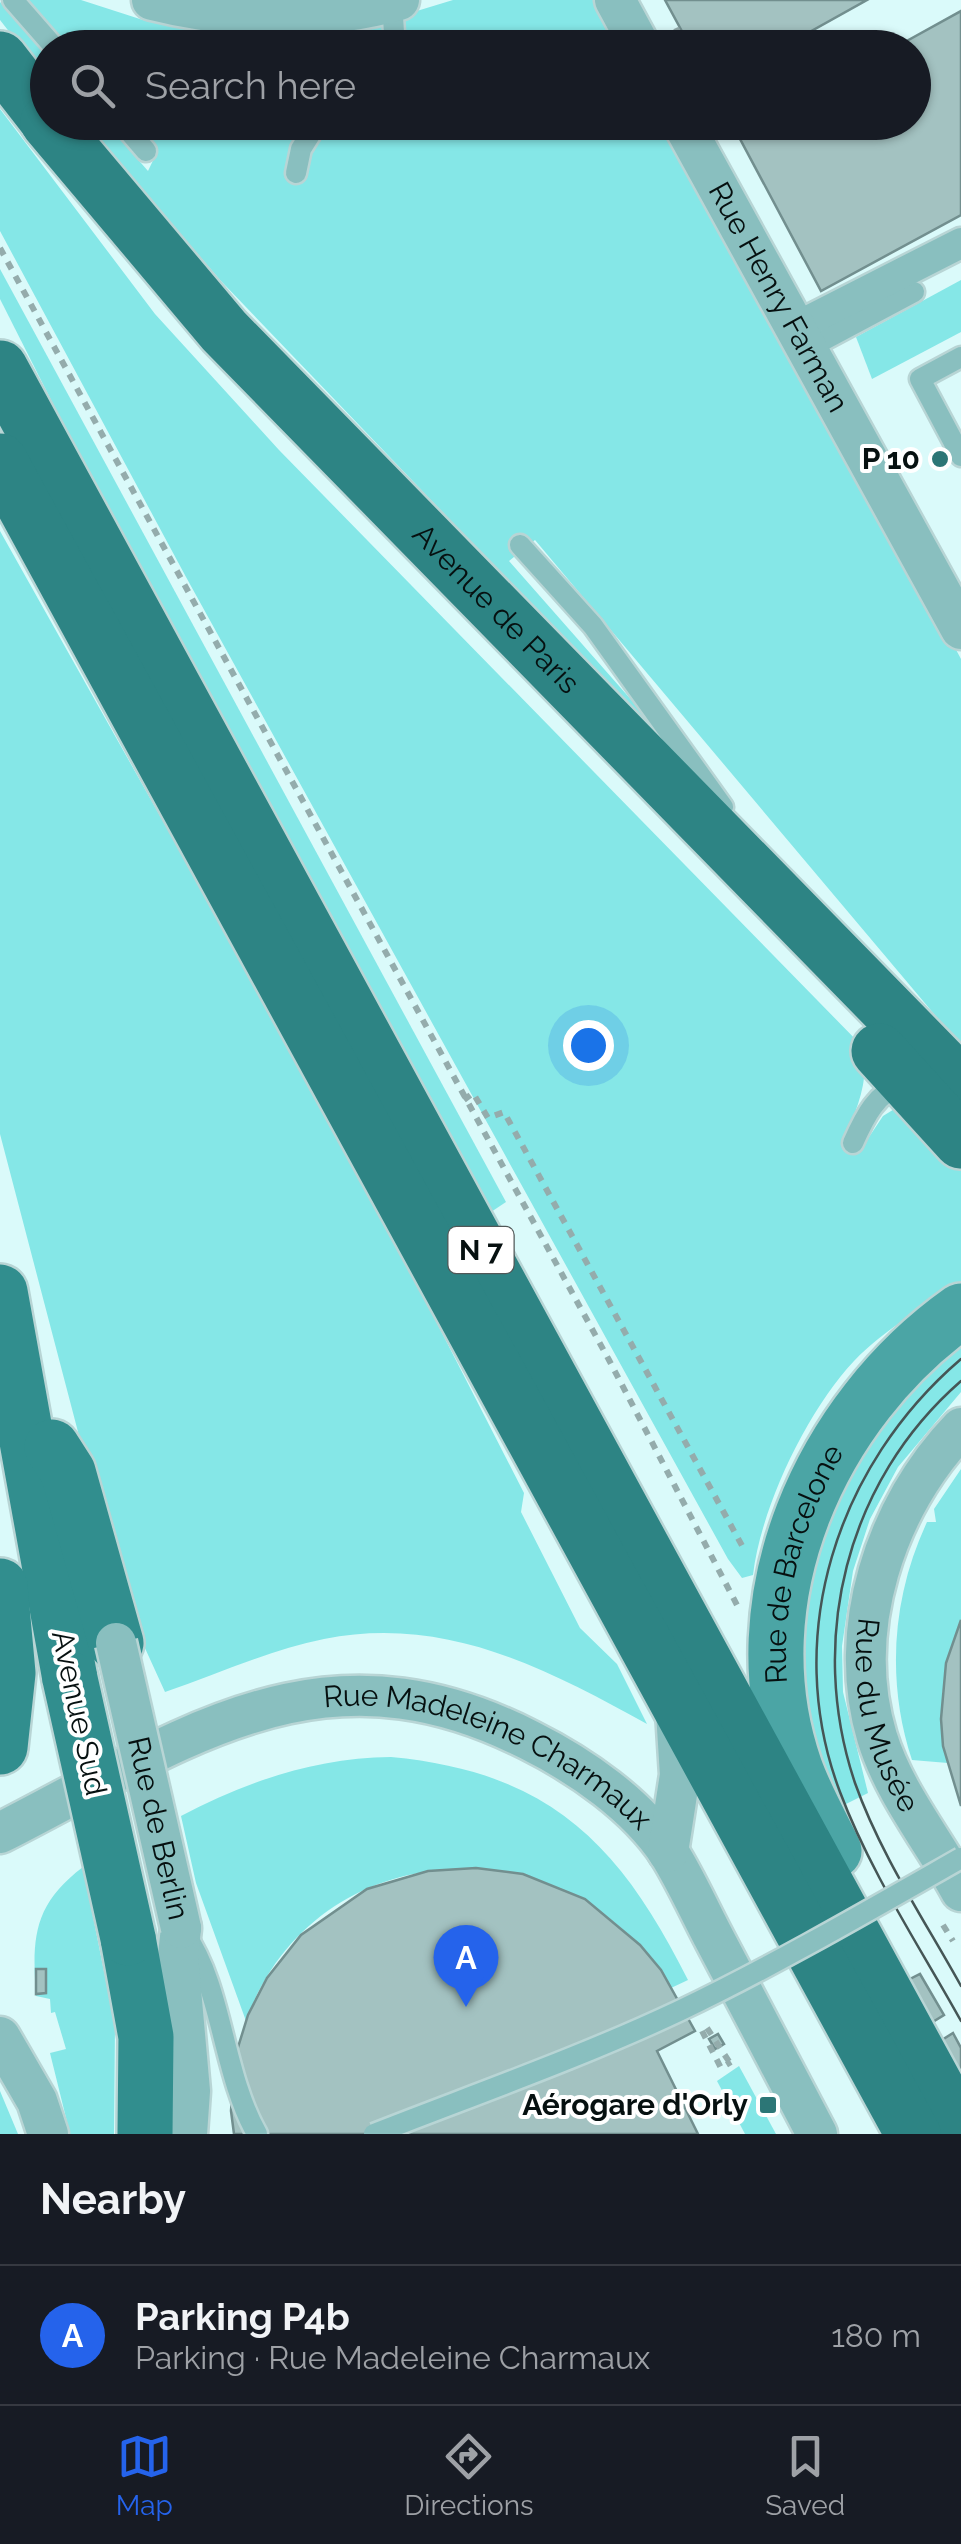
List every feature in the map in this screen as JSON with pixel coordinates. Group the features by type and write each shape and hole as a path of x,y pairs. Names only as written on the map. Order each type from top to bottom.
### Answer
{"highway":[{"name":"Avenue de Paris","path":"0,60 30,99"},
{"name":"Avenue de Paris","path":"63,140 224,330 961,1084"},
{"name":"N 7","path":"0,368 961,2131"},
{"name":"N 7","path":"0,462 914,2134"},
{"path":"640,758 656,812 961,1140"}],"main road":[{"name":"Avenue Sud","path":"0,1292 70,1678 146,2037 145,2134"},
{"name":"Rue de Barcelone","path":"961,1312 887,1376 832,1452 763,1604 795,1767 961,2131"},
{"path":"25,1429 53,1448 64,1464 116,1643"},
{"path":"0,1586 8,1672 1,1743"}],"street":[{"path":"152,0 188,9 287,16 396,1"},
{"path":"618,1 632,30"},
{"name":"Rue Henry Farman","path":"692,140 961,628"},
{"path":"802,338 856,292 961,243"},
{"name":"Rue du Musée","path":"961,1428 912,1490 886,1543 870,1618 868,1662 878,1738 895,1778 961,1891"},
{"name":"Rue de Berlin","path":"116,1643 181,1928 178,1956 190,2091 187,2134"},
{"name":"Rue Madeleine Charmaux","path":"0,1833 214,1722 306,1698 379,1696 462,1712 547,1749 622,1802 668,1852 817,2134"},
{"path":"668,1852 680,1774 674,1697"},
{"path":"0,2037 28,2084 48,2134"}],"lane":[{"path":"13,0 39,30"},
{"path":"395,30 396,1"},
{"path":"137,140 146,151"},
{"path":"296,173 306,140"},
{"path":"802,338 914,292"},
{"path":"961,357 920,379 961,456"},
{"path":"520,545 593,626 725,810 764,884"},
{"path":"852,1143 864,1116 886,1089 906,1082"},
{"path":"374,2134 545,2070 679,2010 832,1932 961,1858"},
{"path":"181,1928 201,1958 220,2038 256,2132"}],"path":[{"path":"0,248 609,1360 763,1604"},
{"path":"464,1100 473,1094 488,1118 504,1112 742,1541 763,1604"},
{"path":"702,2031 721,2068"},
{"path":"717,2040 730,2063"}],"shaded area":[{"path":"28,0 81,0 143,20 197,30 54,30"},
{"path":"453,0 594,0 611,30 354,30"},
{"path":"0,2 30,36 30,58 0,20"},
{"path":"0,109 155,314 279,450 863,1047 863,1084 844,1142 859,1152 883,1116 896,1108 961,1163 961,1286 878,1339 836,1382 803,1433 776,1491 753,1575 742,1578 728,1559 186,577 0,231"},
{"path":"100,140 121,140 148,171 158,150 149,140 670,140 799,377 815,386 961,659 961,1046 535,540 509,561 656,728 647,734 571,646 221,281"},
{"path":"0,269 506,1202 488,1214 143,582 0,299"},
{"path":"961,280 961,332 872,379 856,337"},
{"path":"0,531 196,880 297,1050 524,1493 521,1512 580,1628 617,1664 647,1724 532,1666 452,1641 411,1634 368,1633 324,1639 165,1692 139,1635 99,1512 0,1134"},
{"path":"961,1331 961,1392 898,1467 870,1519 853,1571 842,1646 843,1692 868,1793 832,1811 800,1711 800,1574 830,1487"},
{"path":"961,1469 961,1620 942,1694 948,1763 912,1760 898,1700 900,1609 927,1522 936,1522 934,1509"},
{"path":"391,1757 447,1765 495,1779 537,1798 574,1823 635,1890 688,1980 671,1988 627,1933 572,1895 511,1874 447,1870 384,1882 327,1911 280,1958 246,2021 196,1883 181,1816 231,1792 283,1774 336,1762"},
{"path":"83,1867 115,2026 114,2134 70,2134 50,2053 66,2049 55,2012 51,2013 50,1999 36,1996 39,1924 54,1895"},
{"path":"739,2066 776,2134 745,2134 717,2081"},
{"path":"0,2091 18,2134 0,2134"}],"building":[{"path":"665,0 867,0 813,30 681,30"},
{"path":"961,11 961,215 821,291 741,140 931,140 931,30 927,30"},
{"path":"961,1620 961,1806 943,1746 941,1719 946,1663"},
{"path":"476,1868 523,1874 585,1899 640,1945 661,1970 695,2031 657,2051 698,2134 234,2134 231,2111 235,2057 248,2015 267,1978 301,1935 367,1889 428,1871"},
{"path":"36,1969 46,1969 46,1993 36,1994"},
{"path":"920,1974 944,2015 931,2023 908,1980"},
{"path":"953,2033 961,2048 961,2073 942,2040"},
{"path":"718,2034 724,2044 715,2049 709,2039"}],"tram line":[{"path":"961,1359 918,1402 881,1449 853,1501 832,1557 820,1614 817,1673 823,1733 852,1822 961,2021"},
{"path":"961,1381 921,1421 889,1466 864,1514 847,1566 837,1619 835,1674 841,1729 865,1809 961,1986"}],"place":[{"name":"P 10","path":"940,459"},
{"name":"Parking P4b","path":"466,2007"},
{"name":"Aérogare d'Orly","path":"768,2105"}]}
